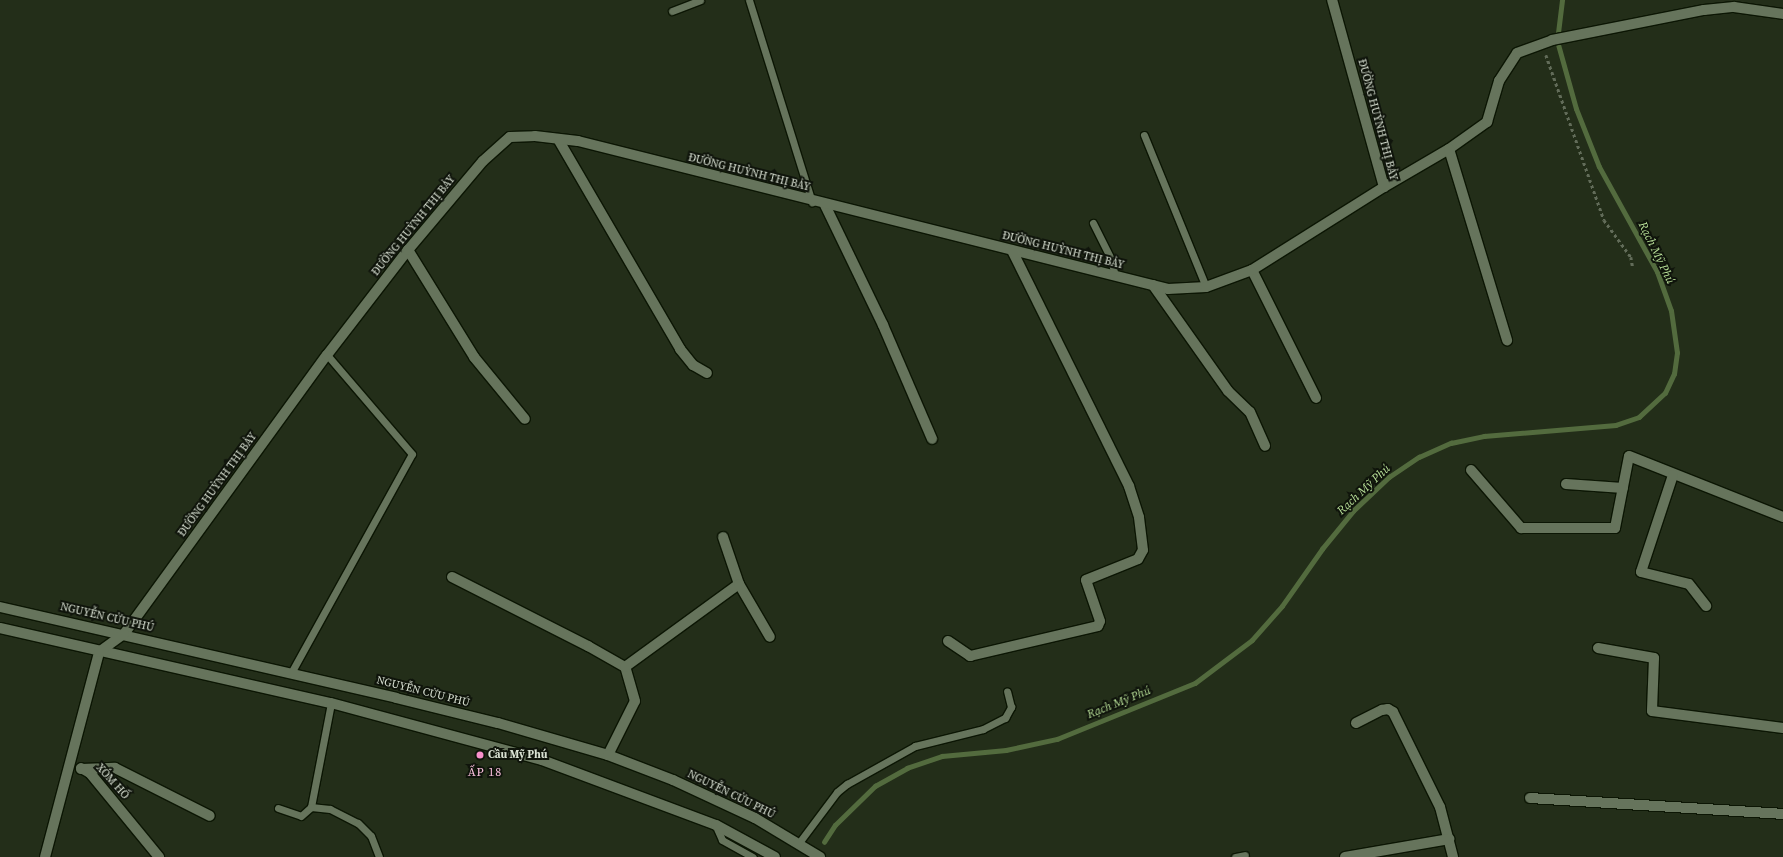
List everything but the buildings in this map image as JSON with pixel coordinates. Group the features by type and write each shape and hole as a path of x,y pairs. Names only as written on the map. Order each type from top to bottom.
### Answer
{"street":[{"name":"ĐƯỜNG HUỲNH THỊ BẢY","path":"99,652 124,634 327,355 408,250 483,161 510,137 535,136 578,141 812,202 1153,285 1174,289 1206,287 1252,270 1384,187 1332,0"},
{"path":"1384,187 1448,149 1487,122 1499,81 1517,53 1547,42 1734,7 1783,14"},
{"path":"558,139 680,349 693,365 707,373"},
{"path":"1448,149 1506,340"},
{"path":"825,205 883,325 932,439"},
{"path":"408,250 474,357 525,418"},
{"path":"948,641 970,656 1098,626 1100,621 1086,580 1138,559 1143,550 1139,517 1129,486 1012,250"},
{"path":"1252,270 1316,398"},
{"path":"1153,285 1228,391 1250,412 1265,446"},
{"path":"1471,470 1521,528 1615,528 1629,456 1673,475 1783,517"},
{"path":"1673,475 1641,572 1689,584 1706,606"},
{"path":"1566,484 1623,488"},
{"path":"723,537 740,584 770,637"},
{"path":"452,577 588,646 625,667 635,701 608,755"},
{"path":"625,667 740,584"},
{"name":"NGUYỄN CỬU PHÚ","path":"0,607 124,634 498,723 608,755 672,780 748,815 820,857"},
{"path":"0,628 99,652 331,704 542,760 715,824 775,857"},
{"path":"1598,648 1654,658 1652,711 1783,728"},
{"path":"45,857 99,652"},
{"path":"1356,723 1382,710 1388,709 1393,712 1440,807 1453,857"},
{"name":"XÓM HỐ","path":"69,762 90,773 159,857"},
{"path":"82,769 115,768 210,816"},
{"path":"1530,798 1783,814"},
{"path":"1345,857 1449,839"}],"lane":[{"path":"672,11 700,0"},
{"path":"749,0 812,202"},
{"path":"1144,135 1206,287"},
{"path":"1093,223 1111,259 1115,276"},
{"path":"291,673 412,454 327,355"},
{"path":"798,844 837,792 847,784 915,746 983,729 1006,718 1011,707 1007,691"},
{"path":"278,808 301,816 311,807 331,704"},
{"path":"311,807 330,809 358,823 371,836 379,857"},
{"path":"715,824 722,840 753,857"},
{"path":"1236,857 1245,855"}],"path":[{"path":"1547,42 1604,220 1631,257 1633,268"}],"waterway":[{"name":"Rạch Mỹ Phú","path":"824,842 835,825 875,786 907,768 942,756 1006,750 1057,739 1195,683 1252,640 1282,606 1322,549 1353,511 1389,477 1419,457 1451,443 1484,436 1616,425 1639,417 1665,393 1674,374 1677,353 1671,311 1657,272 1599,167 1576,109 1557,41 1562,0"}],"place":[{"name":"Cầu Mỹ Phú","path":"480,755"}],"district":[{"name":"ẤP 18","path":"485,773"}]}
